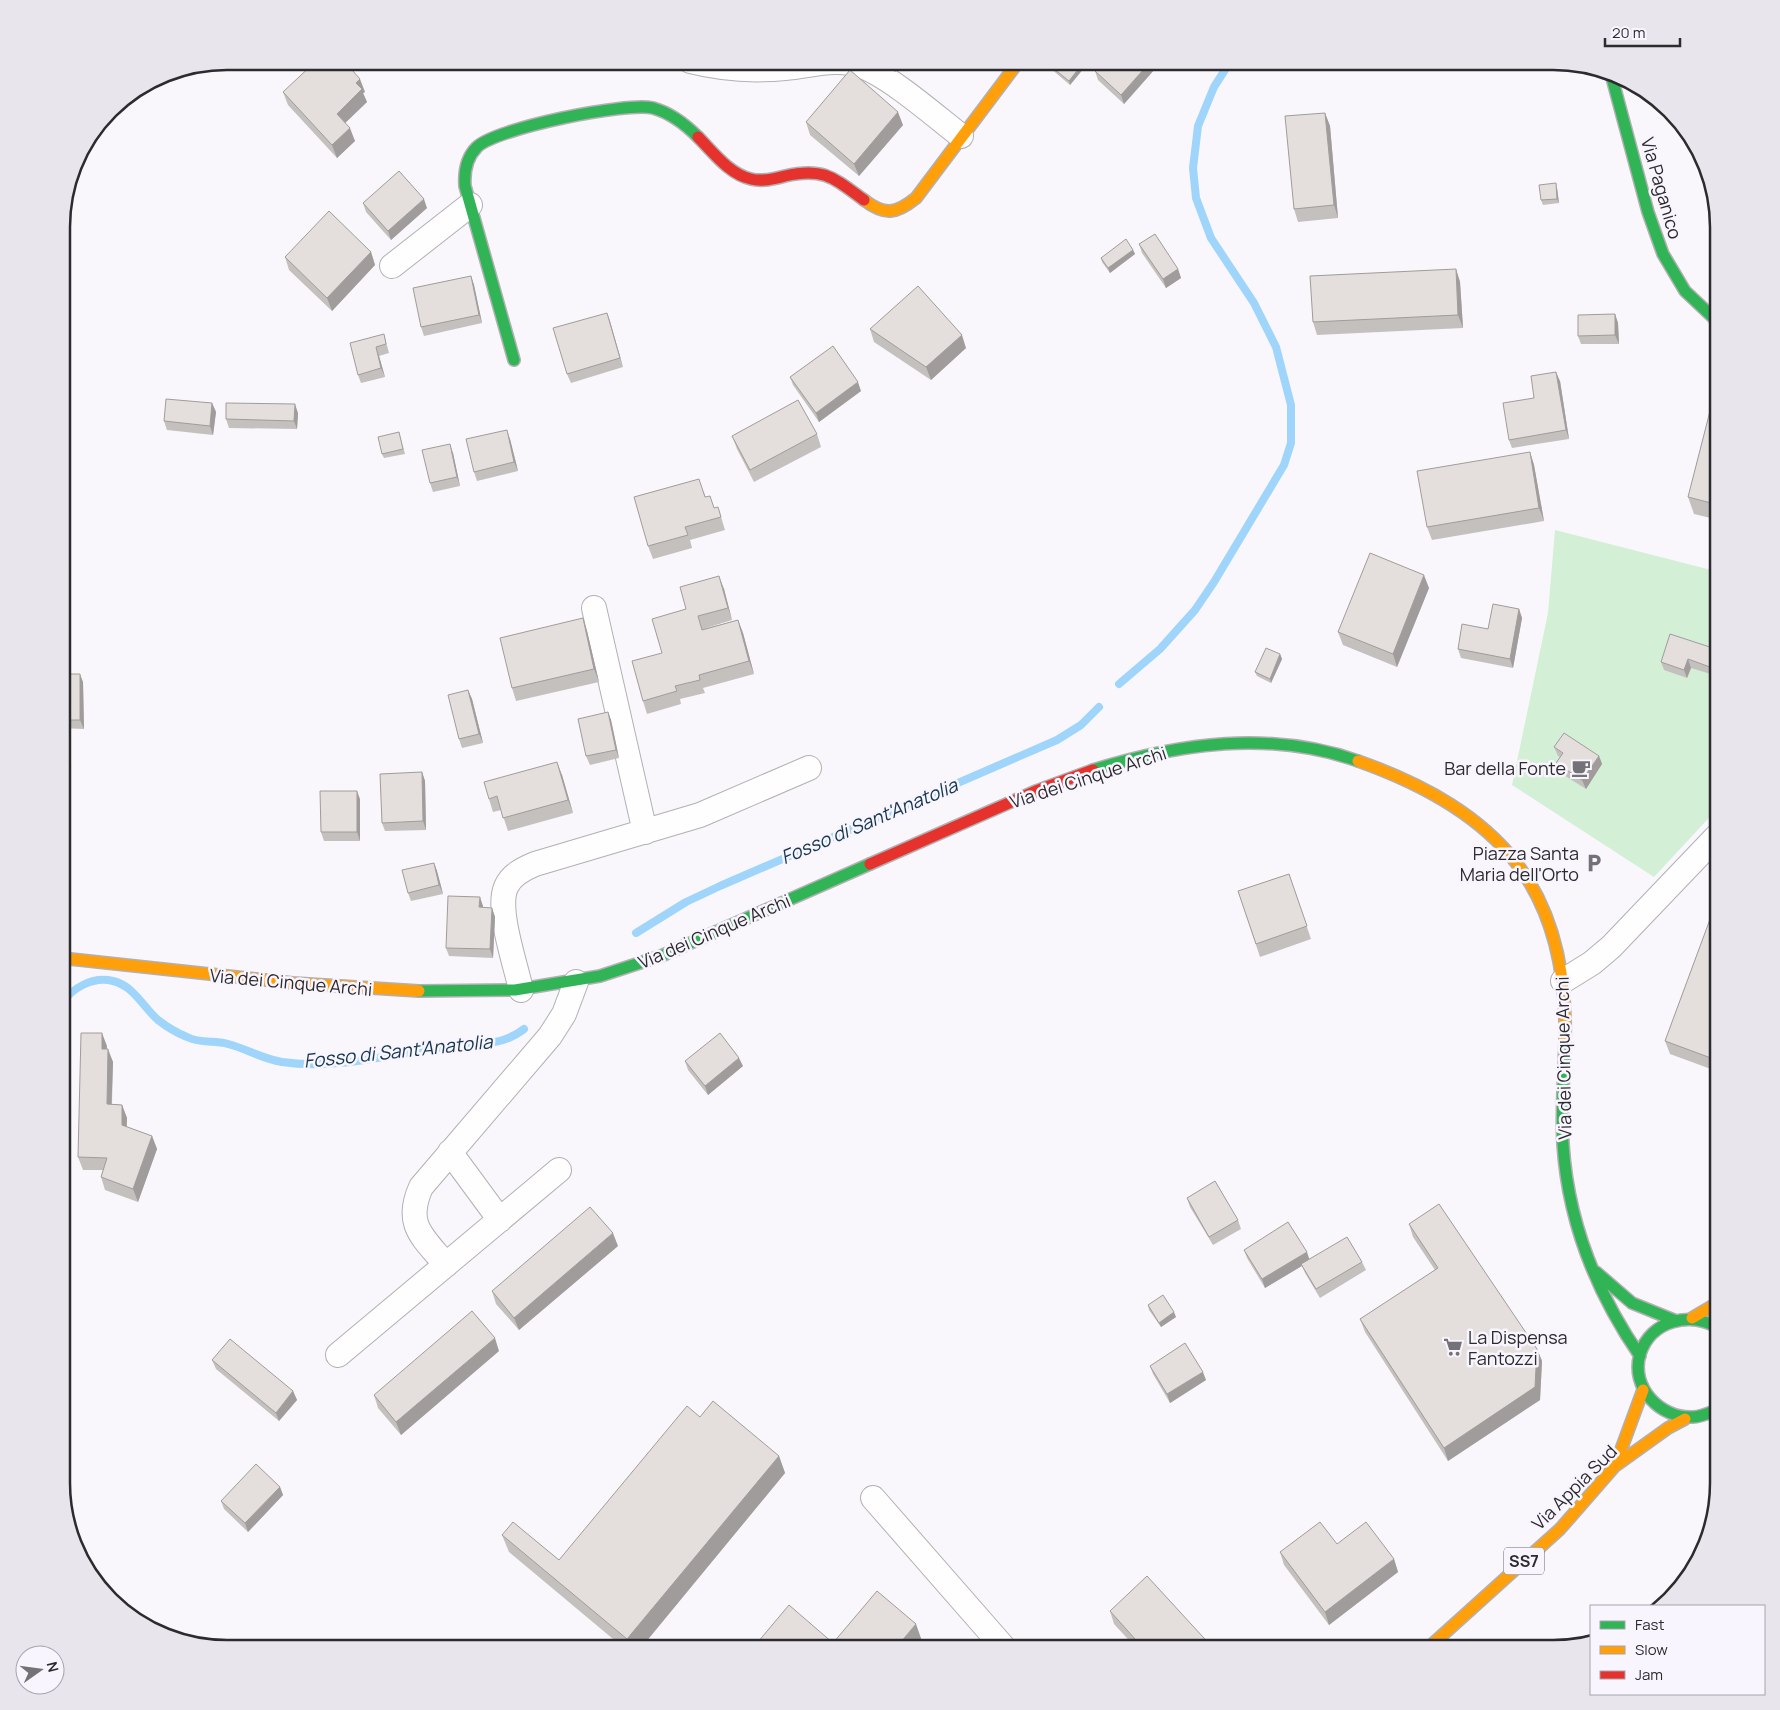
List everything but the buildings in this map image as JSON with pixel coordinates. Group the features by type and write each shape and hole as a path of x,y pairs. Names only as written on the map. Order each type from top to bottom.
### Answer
{"main road":[{"path":"514,360 470,205 464,170 469,154 481,142 611,109 642,107 672,115 698,135 725,164 748,179 769,181 796,172 817,171 838,180 872,206 887,212 895,212 912,202 1013,70"},
{"name":"Via Paganico","path":"1613,82 1633,149 1649,219 1658,245 1681,287 1699,307 1710,316"},
{"name":"Via dei Cinque Archi","path":"70,959 301,985 446,993 521,990 576,982 661,956 1042,788 1158,752 1190,746 1245,742 1296,745 1346,757 1416,785 1473,820 1511,853 1536,889 1555,939 1563,981 1565,1022 1562,1115 1564,1153 1569,1197 1578,1238 1605,1305 1640,1356"},
{"path":"1587,1262 1616,1292 1632,1303 1674,1320"},
{"path":"1692,1318 1710,1307"},
{"name":"SS7","path":"1615,1466 1643,1390 1638,1374 1640,1356 1647,1340 1659,1327 1674,1320 1692,1318 1710,1323"},
{"path":"1643,1390 1654,1405 1661,1410 1685,1419"},
{"name":"SS7","path":"1685,1419 1702,1417 1710,1413"},
{"name":"Via Appia Sud","path":"1437,1640 1560,1529 1615,1466 1668,1428 1685,1419"}],"street":[{"path":"866,70 883,77 962,136"},
{"path":"392,266 470,205"},
{"path":"594,608 645,832"},
{"path":"521,990 503,908 503,896 510,880 522,870 535,864 708,812 809,768"},
{"path":"1563,981 1592,963 1610,947 1710,843"},
{"path":"446,1264 414,1224 413,1211 424,1181 554,1032 564,1014 576,982"},
{"path":"450,1152 500,1220"},
{"path":"338,1355 559,1170"},
{"path":"873,1498 997,1640"}],"green space":[{"path":"1555,530 1710,570 1710,817 1654,877 1512,785 1548,613"}],"waterway":[{"name":"Fosso di Sant'Anatolia","path":"1119,684 1160,649 1195,610 1214,582 1284,465 1291,443 1291,405 1276,347 1254,303 1211,238 1196,198 1193,168 1198,126 1214,87 1225,70"},
{"name":"Fosso di Sant'Anatolia","path":"636,933 686,902 720,886 1057,740 1081,725 1099,707"},
{"name":"Fosso di Sant'Anatolia","path":"70,994 90,982 98,980 113,981 133,992 158,1020 172,1030 192,1039 228,1044 275,1061 302,1064 343,1063 444,1047 496,1042 515,1035 524,1029"}],"traffic: fast":[{"path":"1613,82 1648,212 1663,254 1685,291 1710,315"},
{"path":"514,360 465,186 466,165 473,151 489,140 534,125 590,113 638,107 653,108 666,113 683,123 698,137"},
{"path":"1093,770 1159,753 1225,744 1258,743 1292,746 1325,751 1358,761"},
{"path":"419,991 515,990 600,976 661,956 870,864"},
{"path":"1565,1041 1562,1131 1571,1201 1578,1229 1598,1282 1624,1332 1640,1356"},
{"path":"1596,1272 1632,1303 1674,1320"},
{"path":"1710,1324 1696,1320 1684,1320 1662,1326 1645,1342 1640,1354 1638,1367 1644,1389 1660,1407 1670,1413 1681,1416 1696,1417 1710,1412"}],"traffic: slow":[{"path":"864,200 878,209 890,211 896,210 916,198 1012,70"},
{"path":"1358,761 1408,781 1450,804 1487,831 1516,862 1538,898 1554,940 1563,987 1565,1041"},
{"path":"70,959 293,983 419,991"},
{"path":"1692,1318 1710,1307"},
{"path":"1615,1466 1643,1390"},
{"path":"1437,1640 1560,1529 1615,1466 1668,1428 1685,1419"}],"traffic: jam":[{"path":"698,137 722,162 743,176 755,180 764,180 798,174 819,174 836,180 864,200"},
{"path":"870,864 1036,791 1093,770"}],"place":[{"name":"Bar della Fonte","path":"1581,768"},
{"name":"Piazza Santa Maria dell'Orto","path":"1594,863"},
{"name":"La Dispensa Fantozzi","path":"1453,1347"}]}
